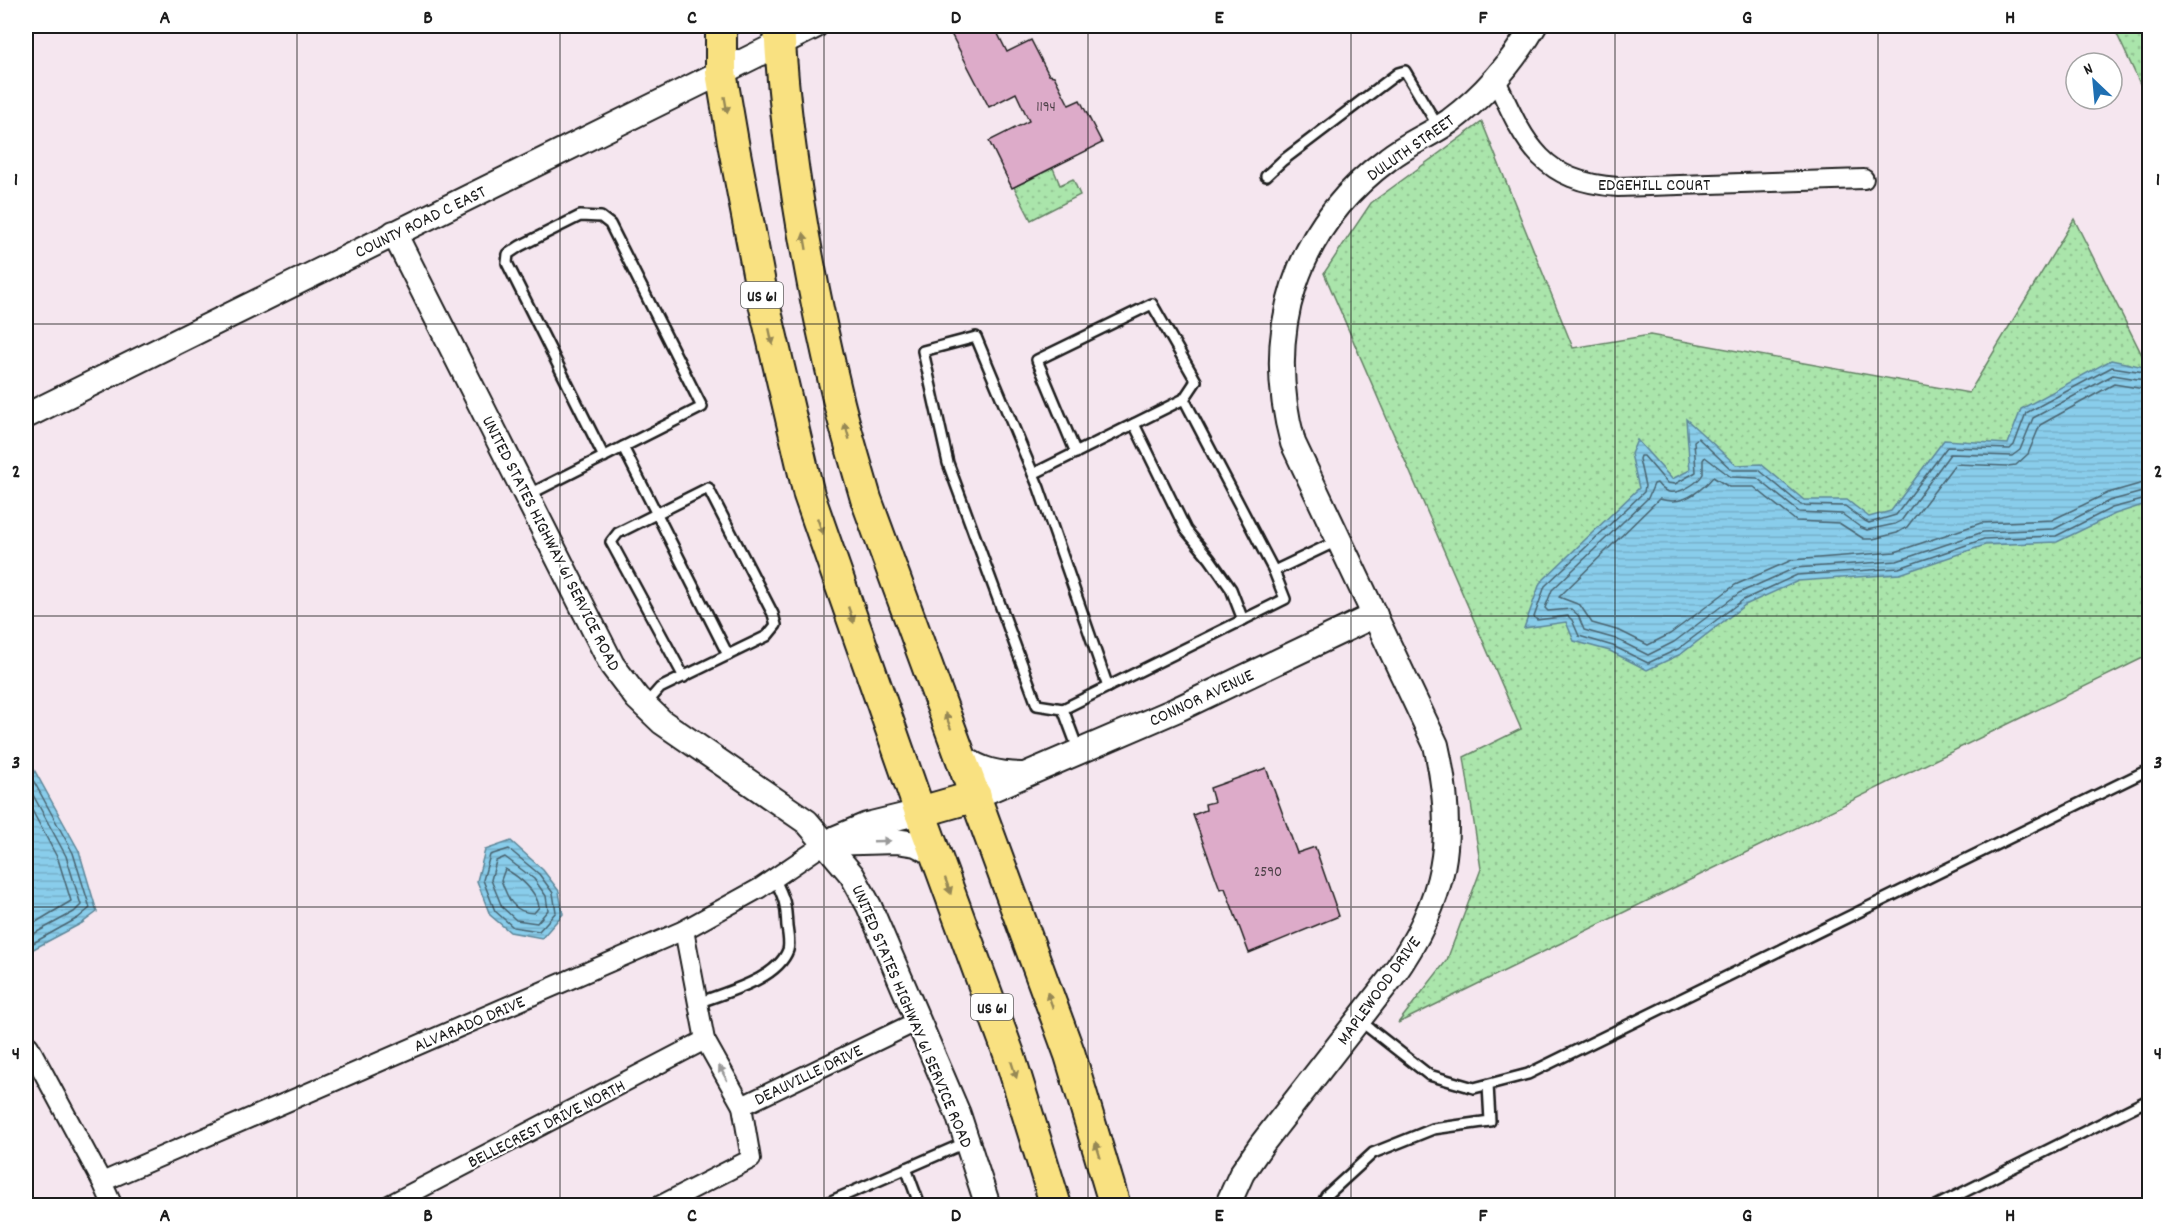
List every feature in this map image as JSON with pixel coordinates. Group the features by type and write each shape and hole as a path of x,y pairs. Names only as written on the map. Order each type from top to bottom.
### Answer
{"main road":[{"name":"US 61","path":"722,26 721,72 763,299 809,495 920,812 1009,1054 1056,1206"},
{"path":"780,34 788,125 800,214 817,310 839,405 872,518 1070,1054 1115,1206"},
{"name":"CONNOR AVENUE","path":"920,812 976,796"}],"street":[{"name":"COUNTY ROAD C EAST","path":"26,416 721,72 780,34 815,26"},
{"name":"DULUTH STREET","path":"1375,615 1293,443 1286,417 1281,382 1281,359 1286,313 1291,294 1320,230 1341,202 1363,179 1390,157 1438,128 1472,102 1496,80 1519,52 1534,26"},
{"name":"EDGEHILL COURT","path":"1496,80 1521,133 1536,153 1553,168 1575,180 1596,186 1864,179"},
{"name":"UNITED STATES HIGHWAY 61 SERVICE ROAD","path":"394,233 612,665 645,706 662,722 807,822 852,875 869,906 958,1114 988,1206"},
{"name":"CONNOR AVENUE","path":"976,796 1176,710 1375,615"},
{"name":"MAPLEWOOD DRIVE","path":"1227,1206 1242,1173 1262,1144 1411,950 1427,919 1438,886 1445,852 1448,818 1445,783 1436,744 1375,615"},
{"name":"CONNOR AVENUE","path":"961,757 978,768 998,774 1027,775"},
{"path":"826,843 867,825 920,812"},
{"path":"826,843 896,841 916,844 936,854"},
{"name":"ALVARADO DRIVE","path":"102,1182 684,930 774,878 826,843"},
{"path":"684,930 705,1040 742,1106"},
{"name":"DEAUVILLE DRIVE","path":"659,1206 751,1159 742,1106 918,1021"},
{"name":"BELLECREST DRIVE NORTH","path":"387,1206 705,1040"},
{"path":"27,1047 113,1206"}],"lane":[{"path":"1266,176 1291,154 1398,73 1405,71 1438,128"},
{"path":"526,496 604,457 702,407 610,224 601,217 580,216 520,246 508,254 507,263 604,457"},
{"path":"1033,474 1076,453 1184,399 1196,381 1152,304 1037,360 1076,453"},
{"path":"1108,687 1033,474 976,336 923,351 948,463 1037,705 1063,709 1108,687 1285,599 1275,571 1184,399"},
{"path":"1134,424 1186,530 1231,589 1243,620"},
{"path":"623,447 728,655"},
{"path":"645,706 660,688 684,677 767,636 776,625 773,614 708,488 618,533 611,542 684,677"},
{"path":"1275,571 1339,540"},
{"path":"1063,709 1079,752"},
{"path":"1359,1020 1429,1075 1474,1088 1528,1074 2150,769"},
{"path":"698,1003 768,975 780,964 789,948 785,899 774,878"},
{"path":"1321,1206 1326,1196 1373,1153 1433,1129 1490,1121 1488,1085"},
{"path":"1936,1206 2150,1099"},
{"path":"820,1206 968,1141"},
{"path":"906,1168 920,1206"}],"green space":[{"path":"2124,26 2149,26 2149,103 2115,30"},
{"path":"1482,122 1573,348 1650,335 1969,393 2074,219 2149,369 2149,655 1398,1023 1447,960 1481,869 1464,757 1521,729 1324,273 1371,203"},
{"path":"1053,168 1060,185 1073,179 1080,195 1031,220 1014,187"}],"water":[{"path":"2111,360 2149,368 2149,503 2115,514 2057,542 1985,545 1900,574 1798,581 1745,605 1681,654 1647,670 1610,651 1574,641 1566,622 1524,628 1540,583 1639,488 1631,454 1637,440 1672,479 1690,470 1686,419 1736,465 1761,464 1804,500 1847,500 1869,517 1891,511 1944,440 2008,444 2021,409"},
{"path":"26,755 79,851 97,912 82,923 26,953"},
{"path":"511,841 543,870 559,891 563,914 542,938 510,932 490,915 477,881 485,850"}],"building":[{"path":"947,26 994,26 1007,52 1031,40 1049,75 1054,76 1069,105 1080,100 1102,143 1012,188 989,141 1029,121 1016,93 989,107"},
{"path":"1266,768 1297,853 1315,847 1339,916 1249,953 1225,888 1220,889 1193,815 1206,810 1205,804 1214,802 1210,788"}]}
